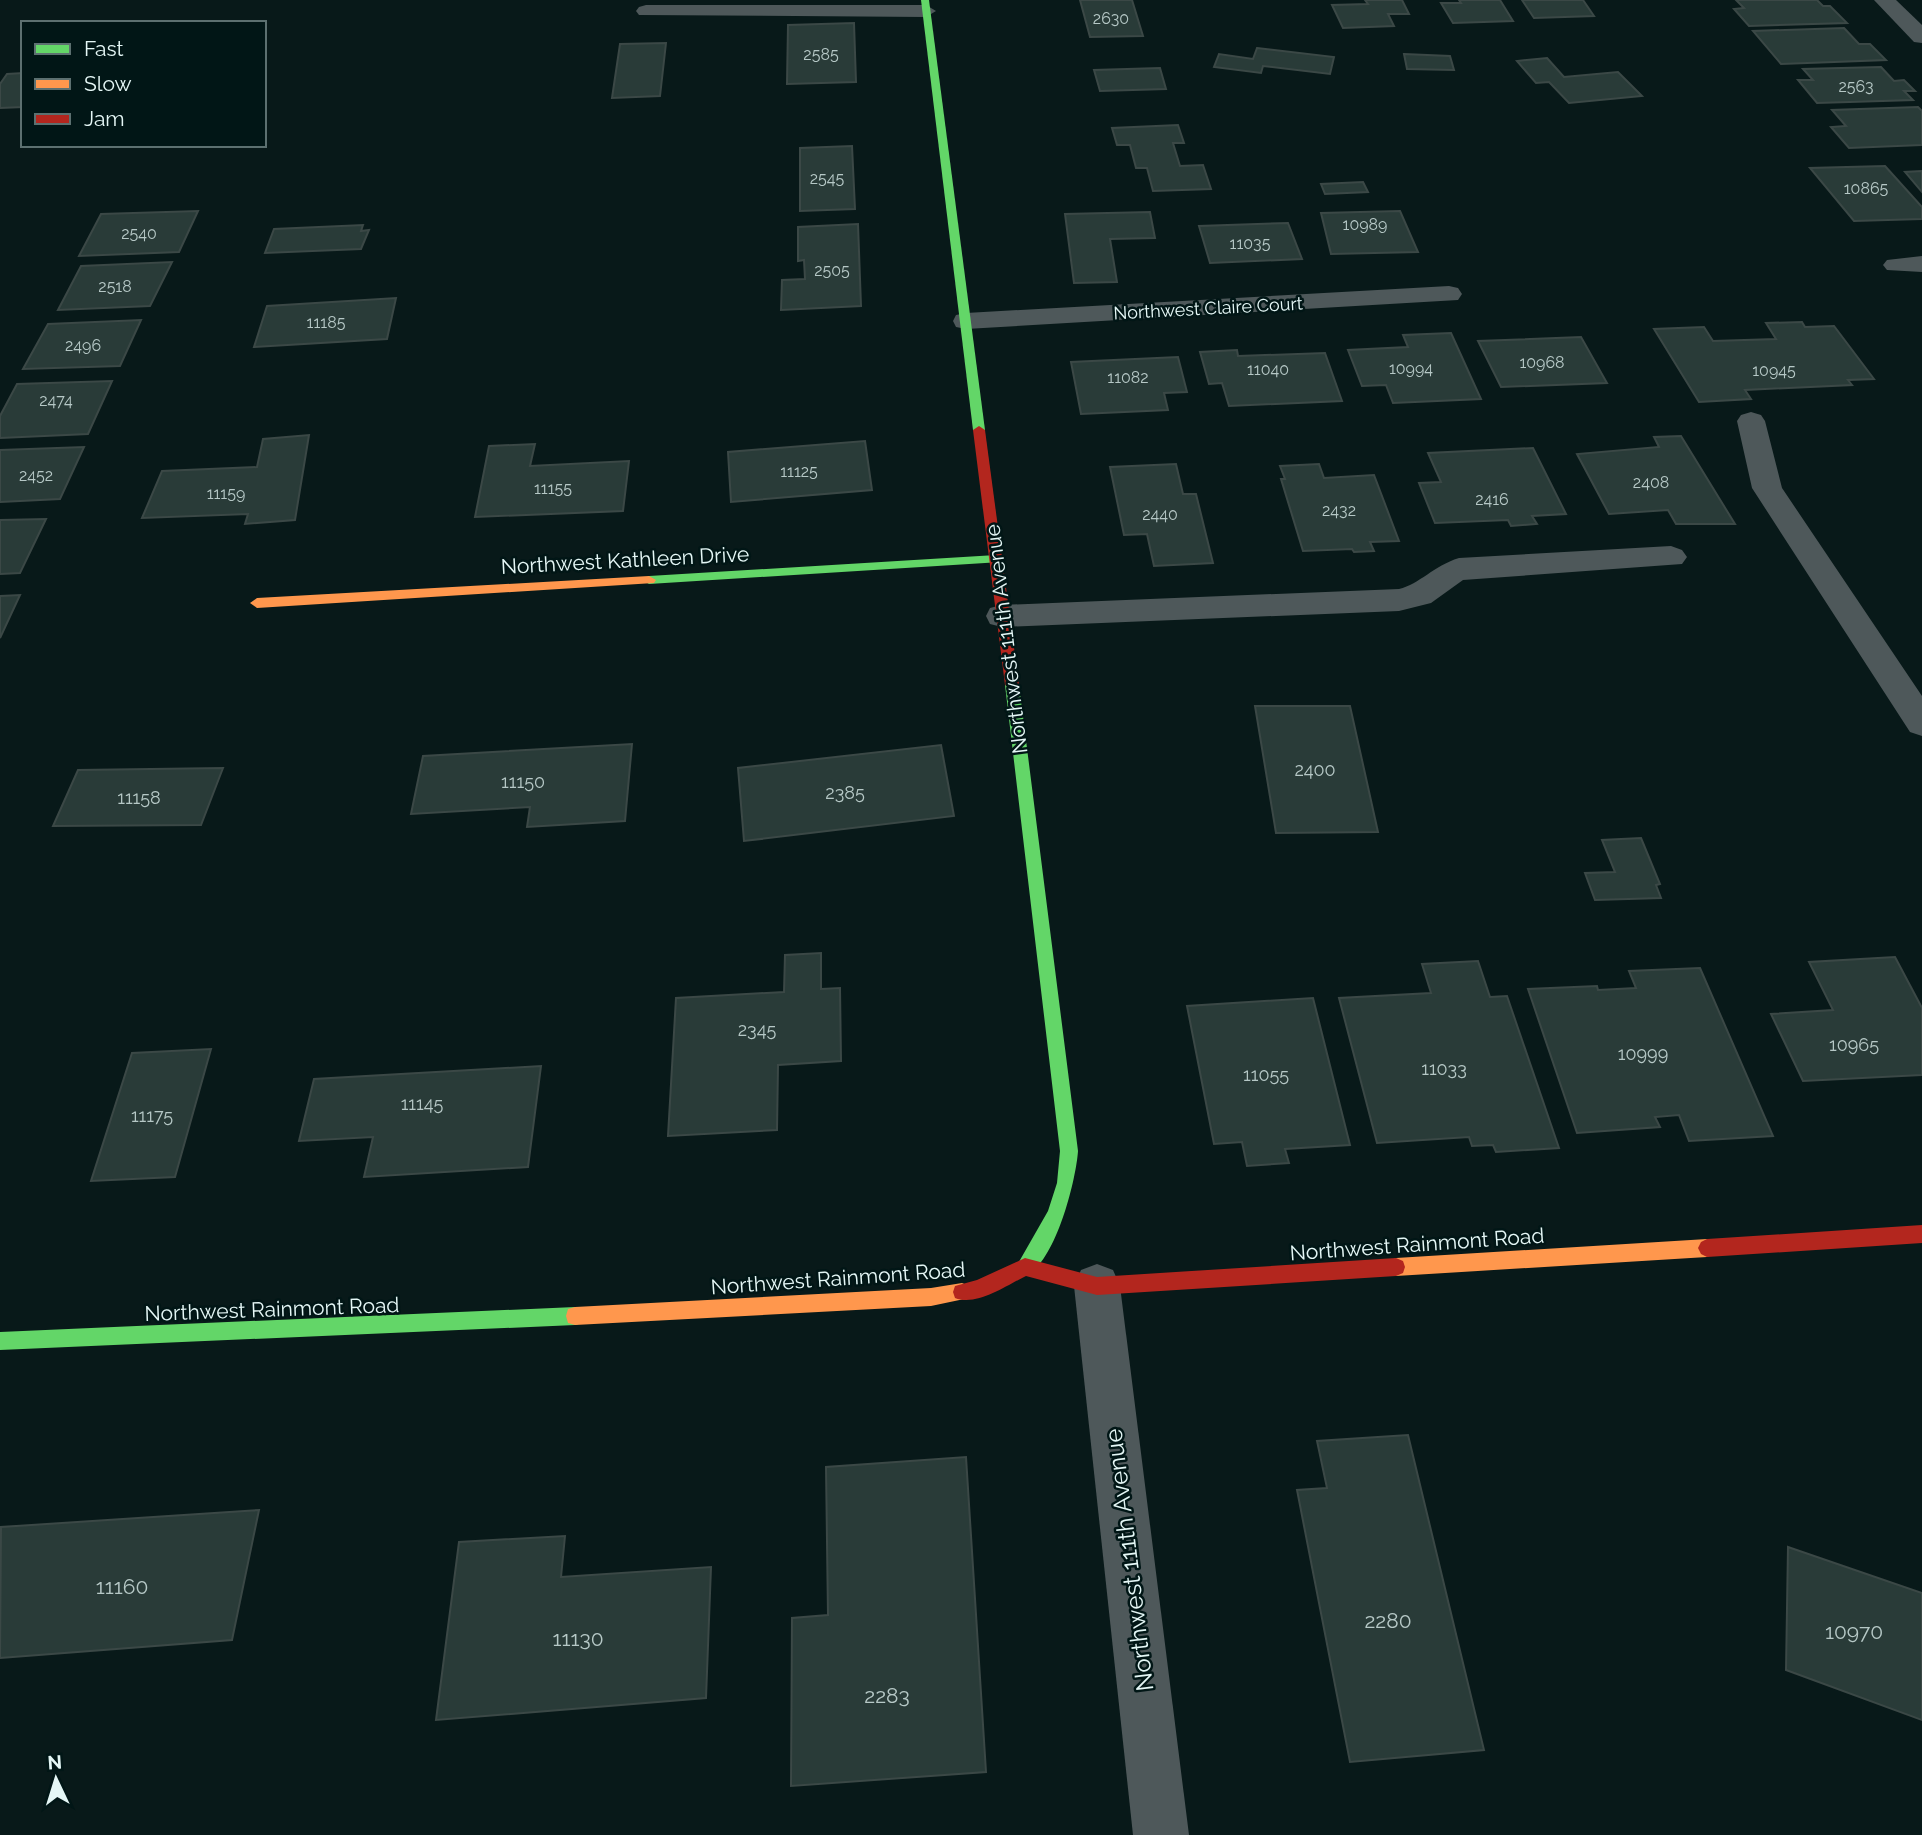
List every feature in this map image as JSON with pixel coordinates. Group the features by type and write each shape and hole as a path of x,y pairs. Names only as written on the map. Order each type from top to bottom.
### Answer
{"street":[{"path":"1884,0 1922,37"},
{"path":"646,11 925,6"},
{"name":"Northwest 111th Avenue","path":"925,6 1071,1164 1068,1193 1050,1234 1025,1267"},
{"name":"Northwest Claire Court","path":"966,321 1449,294"},
{"path":"1751,421 1767,488 1922,723"},
{"path":"1002,616 1399,600 1420,595 1446,574 1459,569 1671,557"},
{"name":"Northwest Kathleen Drive","path":"257,603 996,559"},
{"name":"Northwest Rainmont Road","path":"0,1341 356,1328 931,1297 979,1289 1025,1267 1097,1286 1922,1234"},
{"name":"Northwest 111th Avenue","path":"1097,1286 1161,1835"}],"building":[{"path":"1080,0 1132,0 1143,36 1090,37"},
{"path":"1365,0 1402,0 1409,14 1388,14 1394,26 1343,28 1332,5 1368,4"},
{"path":"1459,0 1500,0 1513,21 1453,23 1441,3 1461,3"},
{"path":"1522,0 1583,0 1594,16 1534,18"},
{"path":"1736,0 1817,0 1823,6 1830,6 1847,23 1749,26 1734,9 1744,8"},
{"path":"854,23 856,82 787,84 788,25"},
{"path":"1844,28 1859,44 1870,44 1886,60 1781,64 1753,31"},
{"path":"666,43 660,96 612,98 620,44"},
{"path":"1257,48 1334,57 1330,74 1263,66 1261,73 1214,67 1219,54 1253,59"},
{"path":"1404,54 1450,56 1454,70 1407,69"},
{"path":"1547,58 1564,77 1618,72 1642,96 1569,103 1549,82 1536,83 1517,61"},
{"path":"1881,67 1894,81 1904,80 1915,91 1904,91 1913,100 1817,103 1798,80 1813,80 1803,69"},
{"path":"1160,68 1166,89 1100,91 1094,70"},
{"path":"21,73 21,107 0,108 0,84 7,74"},
{"path":"1918,107 1922,111 1922,145 1849,148 1831,127 1846,126 1832,110"},
{"path":"1178,125 1184,143 1173,143 1180,166 1203,165 1211,189 1153,191 1147,168 1136,168 1130,145 1117,145 1112,128"},
{"path":"852,146 855,209 800,211 800,148"},
{"path":"1885,166 1922,207 1922,219 1854,221 1810,168"},
{"path":"1922,171 1922,192 1905,172"},
{"path":"1363,182 1368,192 1325,194 1321,184"},
{"path":"198,211 179,252 79,256 101,214"},
{"path":"1400,211 1418,252 1331,254 1321,213"},
{"path":"1150,212 1155,238 1110,239 1117,282 1074,283 1065,214"},
{"path":"1288,223 1302,259 1210,263 1199,226"},
{"path":"858,224 861,306 781,310 782,280 805,279 804,260 798,261 798,227"},
{"path":"363,225 361,231 369,230 361,249 265,253 274,229"},
{"path":"172,262 150,306 58,310 81,266"},
{"path":"396,298 387,339 254,347 267,306"},
{"path":"141,320 120,366 23,369 48,324"},
{"path":"1802,322 1805,327 1834,326 1874,379 1848,380 1852,385 1745,390 1751,399 1699,402 1654,329 1704,327 1713,341 1776,339 1766,323"},
{"path":"1451,333 1481,399 1393,403 1386,385 1362,386 1348,350 1408,347 1403,335"},
{"path":"1581,337 1607,383 1501,387 1478,341"},
{"path":"1237,350 1238,356 1325,353 1342,401 1229,406 1222,383 1209,384 1200,352"},
{"path":"1178,357 1187,392 1164,393 1168,410 1081,414 1071,362"},
{"path":"112,381 88,434 0,438 0,416 17,384"},
{"path":"309,435 295,520 245,524 248,514 142,518 162,471 257,467 263,439"},
{"path":"1681,436 1735,524 1676,524 1668,510 1609,514 1577,454 1659,447 1654,437"},
{"path":"865,441 872,490 731,502 728,452"},
{"path":"535,444 530,466 629,461 623,511 475,517 489,446"},
{"path":"84,447 60,499 0,502 0,450"},
{"path":"1533,448 1566,514 1532,516 1537,524 1511,526 1508,520 1435,523 1419,483 1441,482 1428,453"},
{"path":"1176,464 1183,494 1196,494 1213,563 1154,566 1147,534 1124,535 1110,467"},
{"path":"1319,464 1324,478 1374,475 1399,541 1370,542 1374,551 1303,551 1281,479 1285,479 1280,466"},
{"path":"46,519 20,573 0,574 0,520"},
{"path":"20,595 0,638 0,596"},
{"path":"1255,706 1350,706 1378,832 1276,833"},
{"path":"632,744 625,821 527,827 530,807 411,814 423,756"},
{"path":"941,745 954,816 744,841 738,768"},
{"path":"223,768 201,825 53,826 78,770"},
{"path":"1641,838 1660,884 1656,885 1661,898 1595,900 1585,873 1615,872 1602,840"},
{"path":"821,953 821,989 840,988 841,1061 778,1065 777,1130 668,1136 676,998 784,992 785,955"},
{"path":"1895,957 1922,1008 1922,1075 1803,1081 1771,1014 1833,1010 1809,962"},
{"path":"1478,961 1490,997 1507,996 1559,1148 1496,1152 1493,1145 1472,1146 1469,1137 1377,1143 1339,998 1431,993 1422,964"},
{"path":"1700,968 1773,1136 1689,1141 1679,1115 1655,1117 1660,1127 1577,1133 1528,989 1597,986 1598,990 1636,988 1629,971"},
{"path":"1313,998 1350,1145 1285,1149 1289,1163 1247,1166 1242,1142 1214,1144 1187,1006"},
{"path":"211,1049 175,1177 91,1181 132,1053"},
{"path":"541,1066 528,1167 364,1177 373,1137 299,1141 314,1079"},
{"path":"1408,1435 1484,1750 1350,1762 1297,1490 1327,1488 1317,1441"},
{"path":"966,1457 986,1772 791,1786 792,1618 828,1615 826,1467"},
{"path":"259,1510 232,1640 0,1658 1,1527"},
{"path":"565,1536 561,1577 711,1567 706,1698 436,1720 459,1542"},
{"path":"1788,1547 1922,1593 1922,1720 1786,1670"}],"traffic: fast":[{"path":"925,0 979,430"},
{"path":"649,580 996,559"},
{"path":"1012,685 1069,1151 1068,1168 1057,1212 1025,1267"},
{"path":"0,1341 575,1316"}],"traffic: slow":[{"path":"257,603 649,580"},
{"path":"1396,1267 1707,1248"},
{"path":"575,1316 931,1297 962,1292"}],"traffic: jam":[{"path":"979,430 1012,685"},
{"path":"1707,1248 1922,1234"},
{"path":"962,1292 979,1289 1025,1267 1097,1286 1396,1267"}]}
